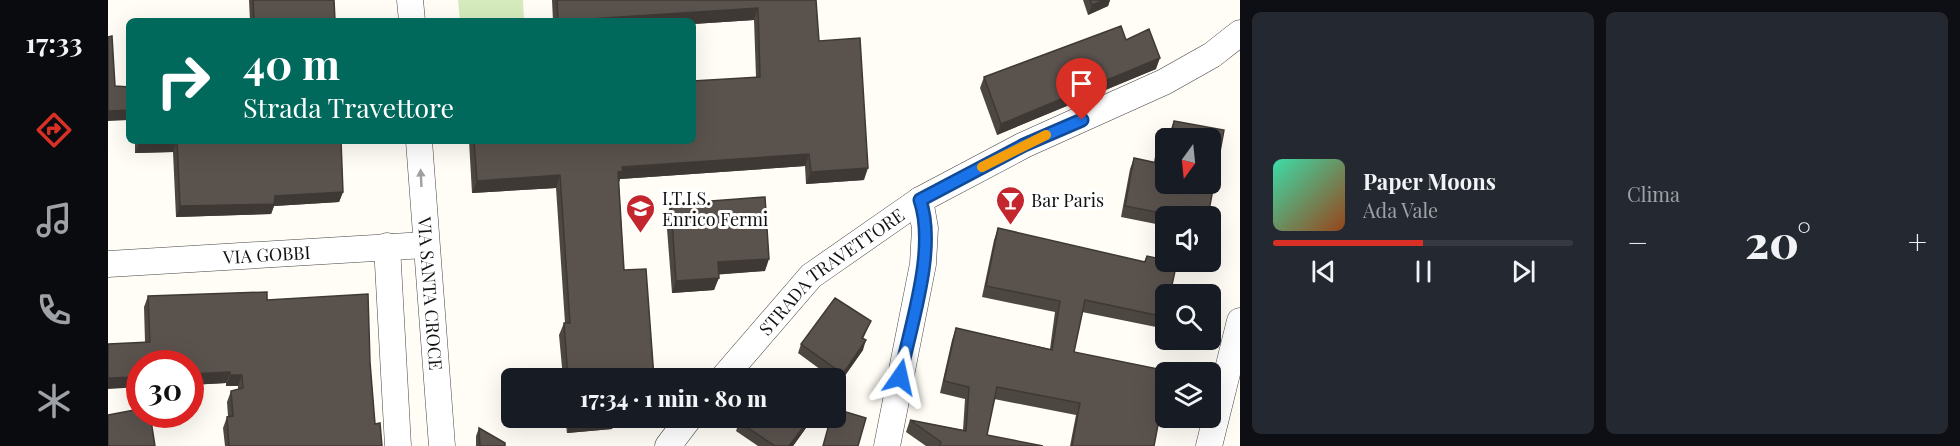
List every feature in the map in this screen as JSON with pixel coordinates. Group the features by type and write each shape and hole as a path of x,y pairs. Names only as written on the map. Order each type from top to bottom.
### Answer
{"street":[{"path":"411,0 412,18"},
{"name":"STRADA TRAVETTORE","path":"732,368 811,276 920,200 1024,145 1164,82 1212,55 1240,33"},
{"name":"VIA SANTA CROCE","path":"419,144 425,245 442,446"},
{"path":"887,446 923,264 925,228 920,200"},
{"name":"VIA GOBBI","path":"108,264 425,245"},
{"path":"387,246 398,446"},
{"path":"1209,446 1240,321"},
{"path":"1218,446 1240,351"},
{"path":"668,446 682,428"}],"green space":[{"path":"458,0 523,0 524,18 460,18"}],"building":[{"path":"253,0 334,0 335,18 254,18"},
{"path":"557,0 816,0 819,41 860,38 868,168 811,172 809,154 622,167 623,171 618,172 624,270 646,269 653,368 567,368 564,323 570,323 560,175 477,181 474,144 696,144 696,81 760,77 758,8 604,18 558,18"},
{"path":"1090,0 1104,0 1092,5"},
{"path":"1121,26 1126,40 1149,29 1160,58 1001,124 984,77"},
{"path":"112,36 115,86 126,87 126,110 108,111 108,37"},
{"path":"1174,121 1213,128 1173,128"},
{"path":"1221,129 1224,130 1221,146"},
{"path":"177,144 341,144 343,192 275,196 274,204 180,206"},
{"path":"1134,158 1155,163 1155,194 1212,194 1210,206 1155,206 1155,212 1125,206"},
{"path":"765,197 769,259 718,262 719,278 676,281 671,204"},
{"path":"998,228 1145,262 1147,256 1155,258 1155,272 1175,272 1172,284 1155,284 1155,315 1085,300 1074,352 1155,368 1155,428 1157,428 1154,446 1072,446 1080,403 997,387 987,435 1043,446 940,446 941,442 910,420 966,431 969,387 944,381 956,328 1052,350 1060,301 986,286"},
{"path":"267,292 267,300 368,294 375,424 380,423 382,446 229,446 227,417 233,416 231,391 243,388 242,375 230,375 230,372 204,373 204,350 126,350 126,377 108,378 108,344 150,342 148,296"},
{"path":"835,298 871,321 862,338 866,340 846,370 835,368 801,344"},
{"path":"126,412 126,428 152,428 155,446 108,446 108,415"},
{"path":"846,412 866,418 858,446 823,446 828,428 846,428"},
{"path":"479,428 505,443 505,446 480,446"},
{"path":"748,428 803,428 789,446 775,446"}],"slow traffic":[{"path":"982,167 1046,135"}],"place":[{"name":"Bar Paris","path":"1010,226"},
{"name":"I.T.I.S. Enrico Fermi","path":"641,234"}],"route":[{"path":"900,377 923,264 925,228 920,200 1024,145 1082,120"}]}
